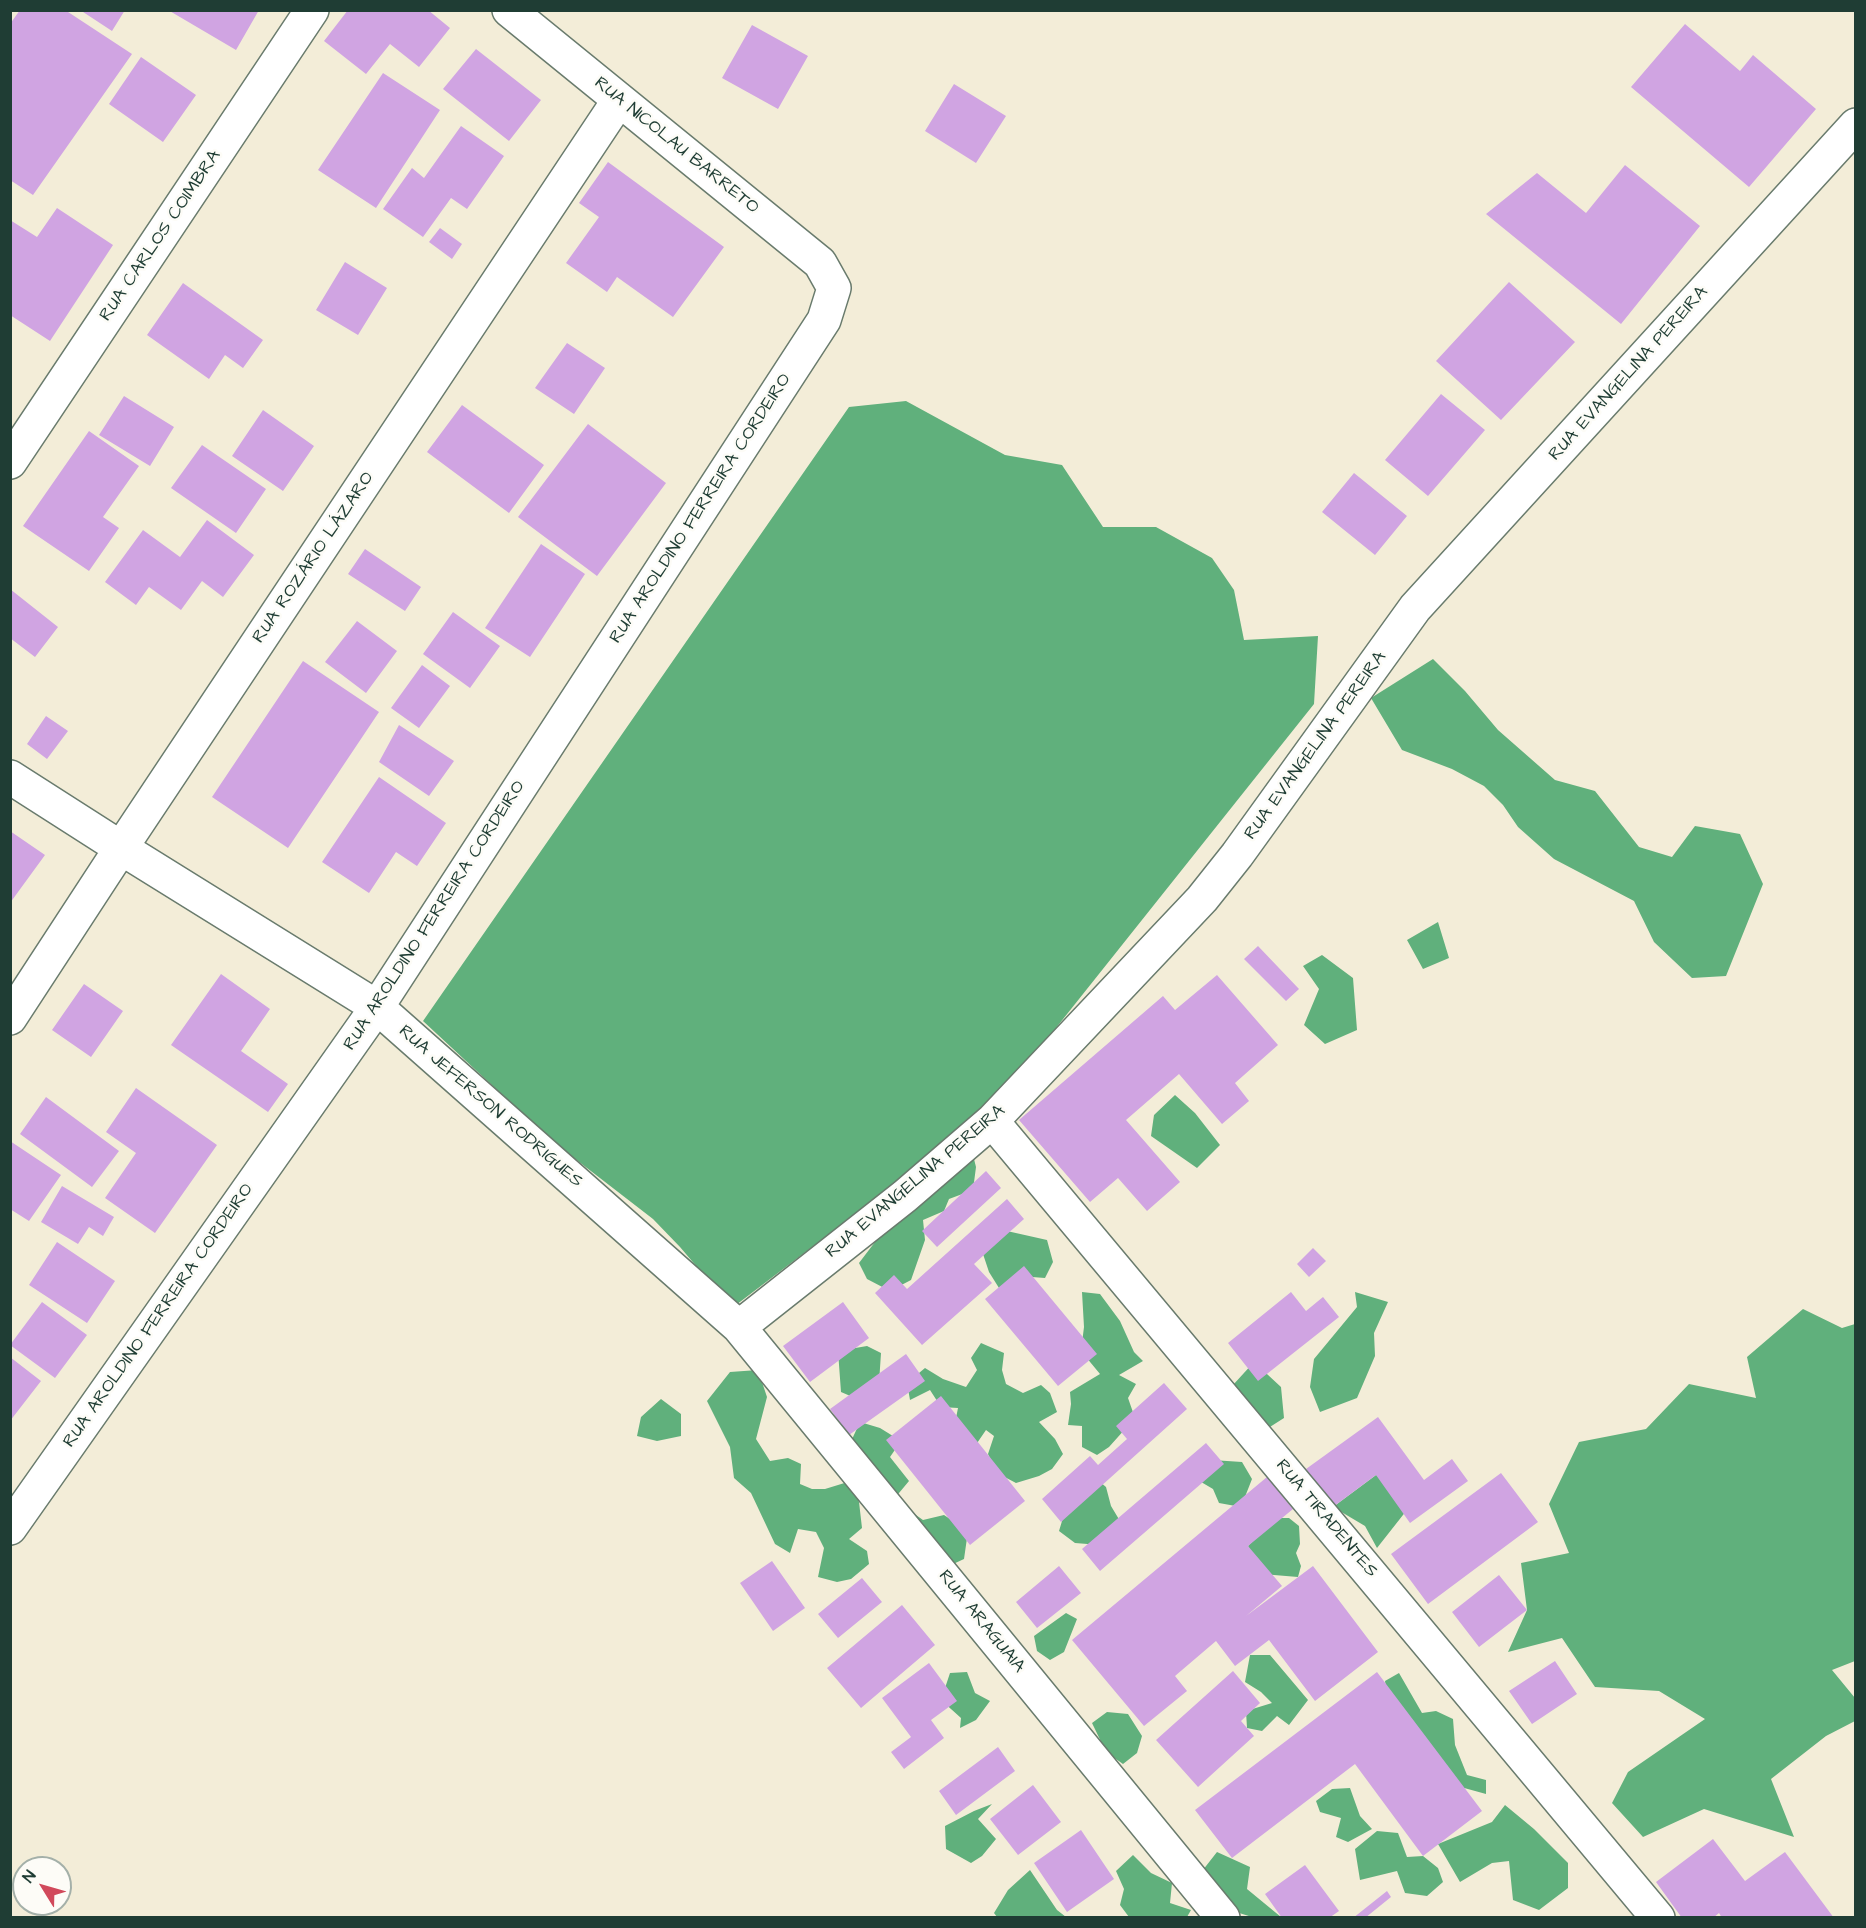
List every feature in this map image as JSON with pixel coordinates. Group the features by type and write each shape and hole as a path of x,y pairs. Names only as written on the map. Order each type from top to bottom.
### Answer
{"street":[{"name":"RUA CARLOS COIMBRA","path":"10,462 312,10"},
{"name":"RUA NICOLAU BARRETO","path":"509,10 820,263 834,288"},
{"name":"RUA ROZÁRIO LÁZARO","path":"10,1018 619,100"},
{"name":"RUA EVANGELINA PEREIRA","path":"739,1327 905,1196 992,1121 1202,899 1237,855 1415,608 1856,125"},
{"name":"RUA AROLDINO FERREIRA CORDEIRO","path":"10,1528 377,1007 824,320 834,288"},
{"name":"RUA JEFERSON RODRIGUES","path":"10,777 377,1007 739,1327"},
{"name":"RUA TIRADENTES","path":"992,1121 1658,1917"},
{"name":"RUA ARAGUAIA","path":"739,1327 1223,1917"}],"green space":[{"path":"906,401 1005,455 1062,465 1103,527 1156,527 1212,558 1234,590 1244,640 1318,636 1314,704 989,1112 732,1308 653,1219 552,1141 423,1021 849,407"},
{"path":"1433,659 1465,691 1498,730 1555,780 1595,791 1639,847 1672,857 1695,826 1740,834 1763,884 1726,976 1692,978 1654,942 1634,901 1554,859 1518,827 1503,805 1484,786 1452,769 1402,750 1371,698"},
{"path":"1438,922 1449,958 1423,969 1407,940"},
{"path":"1322,955 1353,978 1357,1030 1325,1044 1304,1025 1319,989 1303,966"},
{"path":"1175,1095 1195,1113 1220,1145 1197,1168 1151,1136 1154,1115"},
{"path":"973,1155 976,1167 973,1190 949,1199 944,1211 923,1220 925,1240 911,1280 890,1291 867,1279 859,1263 891,1221"},
{"path":"998,1229 1047,1240 1053,1262 1045,1278 1019,1276 999,1288 989,1272 981,1248"},
{"path":"1082,1292 1100,1294 1120,1321 1134,1352 1143,1361 1119,1375 1136,1384 1128,1398 1135,1418 1109,1447 1097,1455 1082,1447 1082,1426 1068,1425 1070,1392 1100,1374 1081,1351 1084,1327"},
{"path":"1355,1292 1388,1302 1374,1333 1375,1356 1357,1398 1320,1412 1310,1387 1314,1359 1357,1307"},
{"path":"1803,1309 1842,1328 1855,1324 1855,1661 1832,1670 1855,1698 1855,1721 1826,1736 1771,1779 1794,1837 1704,1809 1643,1837 1612,1803 1628,1772 1705,1719 1659,1691 1595,1687 1562,1638 1508,1652 1527,1610 1521,1563 1569,1553 1549,1504 1579,1442 1646,1429 1689,1384 1756,1398 1747,1357"},
{"path":"981,1343 1004,1353 1002,1370 1006,1384 1023,1393 1041,1385 1050,1393 1057,1412 1039,1422 1055,1439 1063,1454 1052,1469 1039,1476 1016,1483 997,1473 988,1454 994,1436 986,1430 973,1449 954,1428 958,1408 941,1407 930,1390 910,1400 907,1383 925,1368 943,1379 966,1387 977,1370 971,1358"},
{"path":"867,1346 881,1353 879,1383 855,1398 841,1392 838,1351"},
{"path":"1254,1362 1281,1387 1284,1418 1262,1432 1233,1385"},
{"path":"758,1370 767,1397 756,1439 770,1461 788,1458 801,1464 800,1484 812,1489 825,1489 851,1481 859,1502 862,1528 849,1539 867,1551 869,1564 851,1579 837,1582 818,1577 824,1548 816,1532 798,1529 790,1553 775,1544 751,1493 734,1478 730,1447 707,1401 730,1372"},
{"path":"661,1399 681,1414 681,1436 657,1441 637,1436 641,1417"},
{"path":"860,1422 880,1428 901,1441 890,1457 909,1481 894,1499 847,1450"},
{"path":"1212,1460 1242,1462 1252,1479 1241,1507 1219,1503 1213,1489 1196,1479"},
{"path":"1376,1475 1403,1484 1414,1501 1377,1548 1365,1526 1333,1507"},
{"path":"1093,1476 1106,1487 1111,1506 1120,1521 1100,1545 1075,1543 1059,1531 1069,1498"},
{"path":"906,1508 923,1520 944,1515 968,1531 964,1559 951,1565"},
{"path":"1275,1518 1289,1518 1299,1526 1300,1544 1296,1553 1301,1566 1298,1577 1262,1574 1248,1546"},
{"path":"1066,1613 1077,1619 1064,1652 1050,1660 1037,1651 1034,1636"},
{"path":"1250,1655 1270,1655 1308,1700 1289,1725 1277,1716 1262,1731 1247,1728 1246,1711 1272,1703 1261,1692 1245,1682"},
{"path":"967,1672 975,1693 990,1701 976,1720 960,1728 961,1718 941,1700 950,1673"},
{"path":"1399,1673 1422,1713 1436,1711 1453,1719 1455,1745 1467,1775 1486,1780 1486,1794 1457,1786 1389,1707 1385,1681"},
{"path":"1107,1712 1128,1714 1142,1736 1137,1753 1123,1764 1106,1752 1092,1723"},
{"path":"1350,1788 1360,1816 1372,1829 1348,1842 1336,1837 1341,1818 1320,1812 1316,1801 1332,1789"},
{"path":"992,1804 978,1819 996,1839 982,1856 971,1863 946,1849 945,1826"},
{"path":"1505,1805 1534,1829 1568,1863 1568,1888 1539,1910 1513,1900 1509,1861 1492,1863 1460,1882 1438,1844 1492,1822"},
{"path":"1377,1831 1398,1833 1407,1857 1423,1856 1438,1868 1443,1882 1427,1896 1405,1893 1397,1871 1360,1880 1355,1849"},
{"path":"1217,1852 1250,1867 1247,1889 1281,1917 1252,1917 1236,1912 1199,1875"},
{"path":"1133,1855 1151,1873 1172,1883 1170,1903 1191,1910 1187,1917 1129,1917 1120,1905 1124,1889 1116,1871"},
{"path":"1030,1870 1057,1910 1066,1917 997,1917 994,1913 1008,1890"}],"building":[{"path":"20,10 65,10 132,54 33,195 10,180 10,24"},
{"path":"80,10 125,10 112,31"},
{"path":"168,10 259,10 236,50"},
{"path":"348,10 428,10 450,28 419,67 390,44 366,74 324,41"},
{"path":"1685,24 1740,71 1753,55 1816,109 1749,187 1631,87"},
{"path":"752,25 808,56 778,109 722,78"},
{"path":"476,49 541,100 509,141 443,89"},
{"path":"141,57 196,95 163,142 109,104"},
{"path":"383,73 440,110 376,208 318,170"},
{"path":"954,84 1006,116 976,163 925,131"},
{"path":"461,126 504,156 467,209 451,198 423,237 383,209 412,168 424,178"},
{"path":"608,162 724,247 673,317 617,277 607,292 566,263 599,217 579,203"},
{"path":"1625,165 1700,226 1621,324 1486,214 1537,173 1586,213"},
{"path":"57,208 113,245 50,341 10,315 10,220 37,237"},
{"path":"440,228 462,244 452,259 429,242"},
{"path":"345,262 387,288 358,335 316,310"},
{"path":"1509,282 1575,342 1501,420 1436,361"},
{"path":"183,283 263,340 243,368 225,355 209,379 147,335"},
{"path":"567,343 605,368 574,414 535,388"},
{"path":"1441,394 1485,430 1428,496 1385,460"},
{"path":"124,396 174,427 150,466 99,435"},
{"path":"462,405 544,465 509,513 427,452"},
{"path":"263,410 314,446 283,491 232,456"},
{"path":"588,424 666,483 597,576 518,517"},
{"path":"89,431 139,466 103,517 119,528 89,571 23,526"},
{"path":"202,445 266,489 236,533 171,488"},
{"path":"1354,473 1407,516 1375,555 1322,512"},
{"path":"207,520 254,555 223,597 202,581 181,610 149,587 136,605 105,582 143,530 180,557"},
{"path":"541,544 585,574 530,657 485,628"},
{"path":"365,549 421,587 405,611 348,574"},
{"path":"10,589 58,627 35,657 10,638"},
{"path":"453,612 500,646 470,688 423,654"},
{"path":"357,621 397,651 366,693 325,662"},
{"path":"303,661 379,712 288,848 212,797"},
{"path":"422,665 450,686 419,728 391,708"},
{"path":"46,716 68,731 47,759 27,744"},
{"path":"399,725 454,761 429,796 379,762"},
{"path":"379,777 446,823 417,866 396,852 369,893 322,862"},
{"path":"10,831 45,855 10,903"},
{"path":"1258,946 1299,989 1286,1001 1244,959"},
{"path":"221,974 270,1009 241,1051 288,1084 268,1112 171,1045"},
{"path":"1217,975 1278,1045 1235,1083 1249,1101 1222,1124 1179,1074 1126,1120 1180,1182 1147,1211 1118,1178 1090,1202 1019,1120 1163,996 1175,1010"},
{"path":"84,984 123,1011 91,1057 52,1030"},
{"path":"136,1088 217,1145 155,1233 105,1198 136,1153 106,1132"},
{"path":"46,1097 119,1151 92,1187 20,1134"},
{"path":"10,1141 61,1175 29,1221 10,1209"},
{"path":"986,1171 1001,1188 937,1247 922,1231"},
{"path":"62,1186 114,1217 103,1236 89,1227 78,1244 41,1222"},
{"path":"1007,1199 1024,1219 974,1264 992,1283 922,1345 875,1293 894,1275 907,1289"},
{"path":"57,1242 115,1281 87,1323 29,1285"},
{"path":"1313,1248 1326,1261 1309,1277 1297,1264"},
{"path":"1024,1266 1097,1354 1058,1386 985,1299"},
{"path":"1291,1292 1306,1311 1323,1297 1339,1317 1258,1381 1228,1343"},
{"path":"42,1302 87,1335 55,1378 10,1345"},
{"path":"843,1302 869,1338 810,1382 783,1346"},
{"path":"906,1354 925,1381 849,1435 830,1409"},
{"path":"10,1357 41,1381 10,1421"},
{"path":"1164,1383 1187,1409 1061,1522 1042,1499 1090,1456 1098,1465 1127,1439 1116,1426"},
{"path":"941,1396 1025,1501 970,1545 886,1440"},
{"path":"1378,1417 1424,1480 1452,1459 1468,1481 1410,1523 1376,1475 1333,1507 1306,1469"},
{"path":"1206,1443 1224,1464 1100,1571 1082,1549"},
{"path":"1501,1473 1538,1522 1428,1604 1391,1554"},
{"path":"1267,1477 1293,1509 1248,1546 1282,1586 1246,1616 1313,1566 1378,1652 1315,1701 1269,1640 1235,1666 1216,1641 1175,1676 1187,1691 1144,1726 1072,1640"},
{"path":"772,1561 805,1608 773,1631 740,1583"},
{"path":"1059,1566 1081,1593 1037,1628 1016,1602"},
{"path":"1499,1575 1527,1610 1479,1647 1452,1612"},
{"path":"862,1578 882,1602 838,1638 818,1614"},
{"path":"902,1605 935,1645 861,1708 827,1668"},
{"path":"1555,1661 1577,1694 1532,1724 1509,1691"},
{"path":"929,1663 957,1701 931,1720 944,1738 904,1769 891,1752 911,1737 882,1698"},
{"path":"1233,1671 1260,1703 1241,1721 1254,1736 1198,1787 1156,1740"},
{"path":"1377,1672 1482,1811 1423,1856 1355,1764 1232,1858 1195,1810"},
{"path":"998,1747 1015,1771 956,1815 939,1791"},
{"path":"1033,1785 1061,1822 1018,1855 990,1819"},
{"path":"1081,1830 1114,1879 1067,1912 1034,1863"},
{"path":"1713,1839 1745,1881 1785,1852 1834,1918 1722,1918 1719,1913 1713,1918 1682,1918 1656,1882"},
{"path":"1305,1865 1339,1911 1329,1918 1282,1918 1265,1894"},
{"path":"1387,1891 1391,1897 1365,1918 1353,1918"}]}
